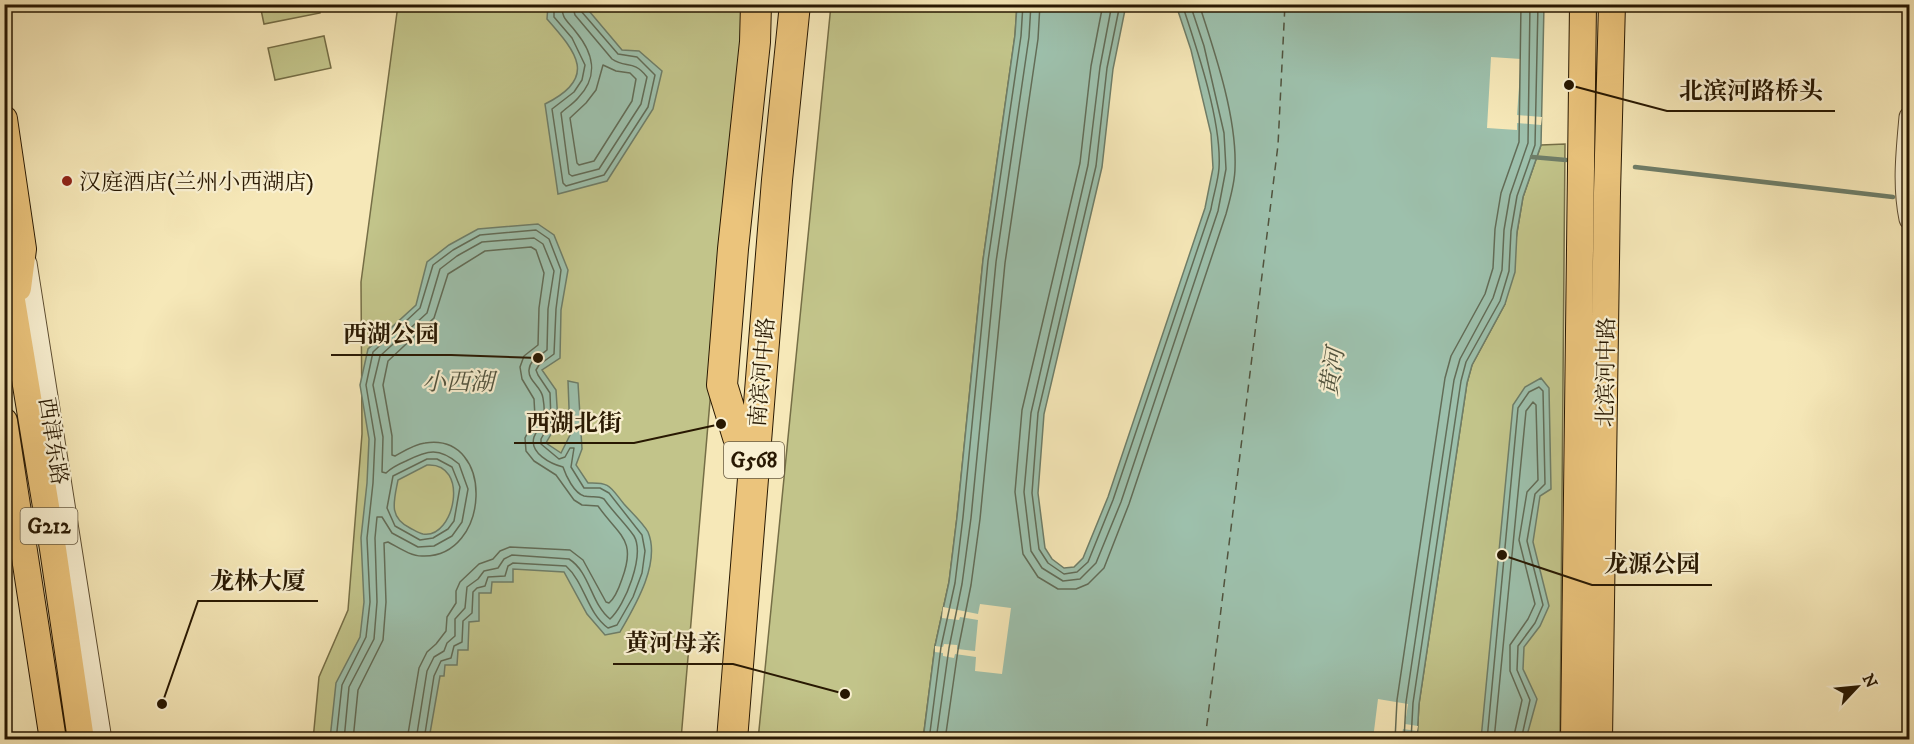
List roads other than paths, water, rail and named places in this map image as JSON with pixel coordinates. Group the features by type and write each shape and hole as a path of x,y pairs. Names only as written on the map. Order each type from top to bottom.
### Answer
{"highway":[{"path":"738,437 722,385 733,249 755,42 756,4"},
{"name":"南滨河中路","path":"712,740 757,178 774,4"},
{"name":"南滨河中路","path":"732,740 777,180 795,4"},
{"path":"777,180 794,156 813,4"}],"main road":[{"name":"北滨河中路","path":"1575,740 1583,4"},
{"name":"北滨河中路","path":"1599,740 1612,4"},
{"name":"西津东路","path":"4,119 14,250 14,312 53,549 81,740"},
{"name":"西津东路","path":"4,422 53,740"}],"street":[{"path":"1910,117 1906,189 1910,219"},
{"name":"西津东路","path":"14,250 101,740"}],"water":[{"path":"548,5 584,5 622,50 639,51 662,71 653,109 607,181 558,194 545,104 572,85 577,75 577,64 567,43 547,19"},
{"name":"黄河","path":"1017,5 1126,5 1113,69 1102,167 1044,414 1038,493 1045,548 1052,559 1064,568 1074,567 1083,558 1108,497 1205,208 1213,168 1211,134 1191,50 1176,5 1544,5 1541,145 1523,197 1517,232 1515,272 1505,304 1472,365 1467,383 1419,704 1417,739 923,740 935,646 949,582 983,260 1015,35"},
{"name":"小西湖","path":"538,224 554,235 568,270 561,310 560,358 542,370 556,390 558,422 546,443 561,453 570,435 568,381 578,383 582,449 576,465 588,483 601,483 613,490 646,529 651,544 649,570 639,597 620,632 605,635 587,614 564,572 513,569 513,582 492,582 491,593 479,593 479,621 469,622 468,650 458,650 457,665 445,665 444,676 440,676 429,739 330,739 336,683 360,637 364,602 361,538 369,439 360,385 368,349 416,305 427,262 449,245 478,229","holes":["427,465 440,467 449,475 453,487 450,514 443,525 434,532 423,534 403,524 395,514 394,502 398,480"]},
{"path":"1541,378 1549,388 1551,489 1540,496 1533,542 1549,606 1540,626 1524,647 1523,669 1537,699 1526,739 1481,739 1513,405 1525,387"}],"waterway":[{"path":"1532,157 1566,160"},
{"path":"1635,167 1893,197"}],"place":[{"name":"北滨河路桥头","path":"1569,85"},
{"name":"汉庭酒店(兰州小西湖店)","path":"67,181"},
{"name":"西湖公园","path":"538,358"},
{"name":"西湖北街","path":"721,424"},
{"name":"龙源公园","path":"1502,555"},
{"name":"黄河母亲","path":"845,694"},
{"name":"龙林大厦","path":"162,704"}]}
